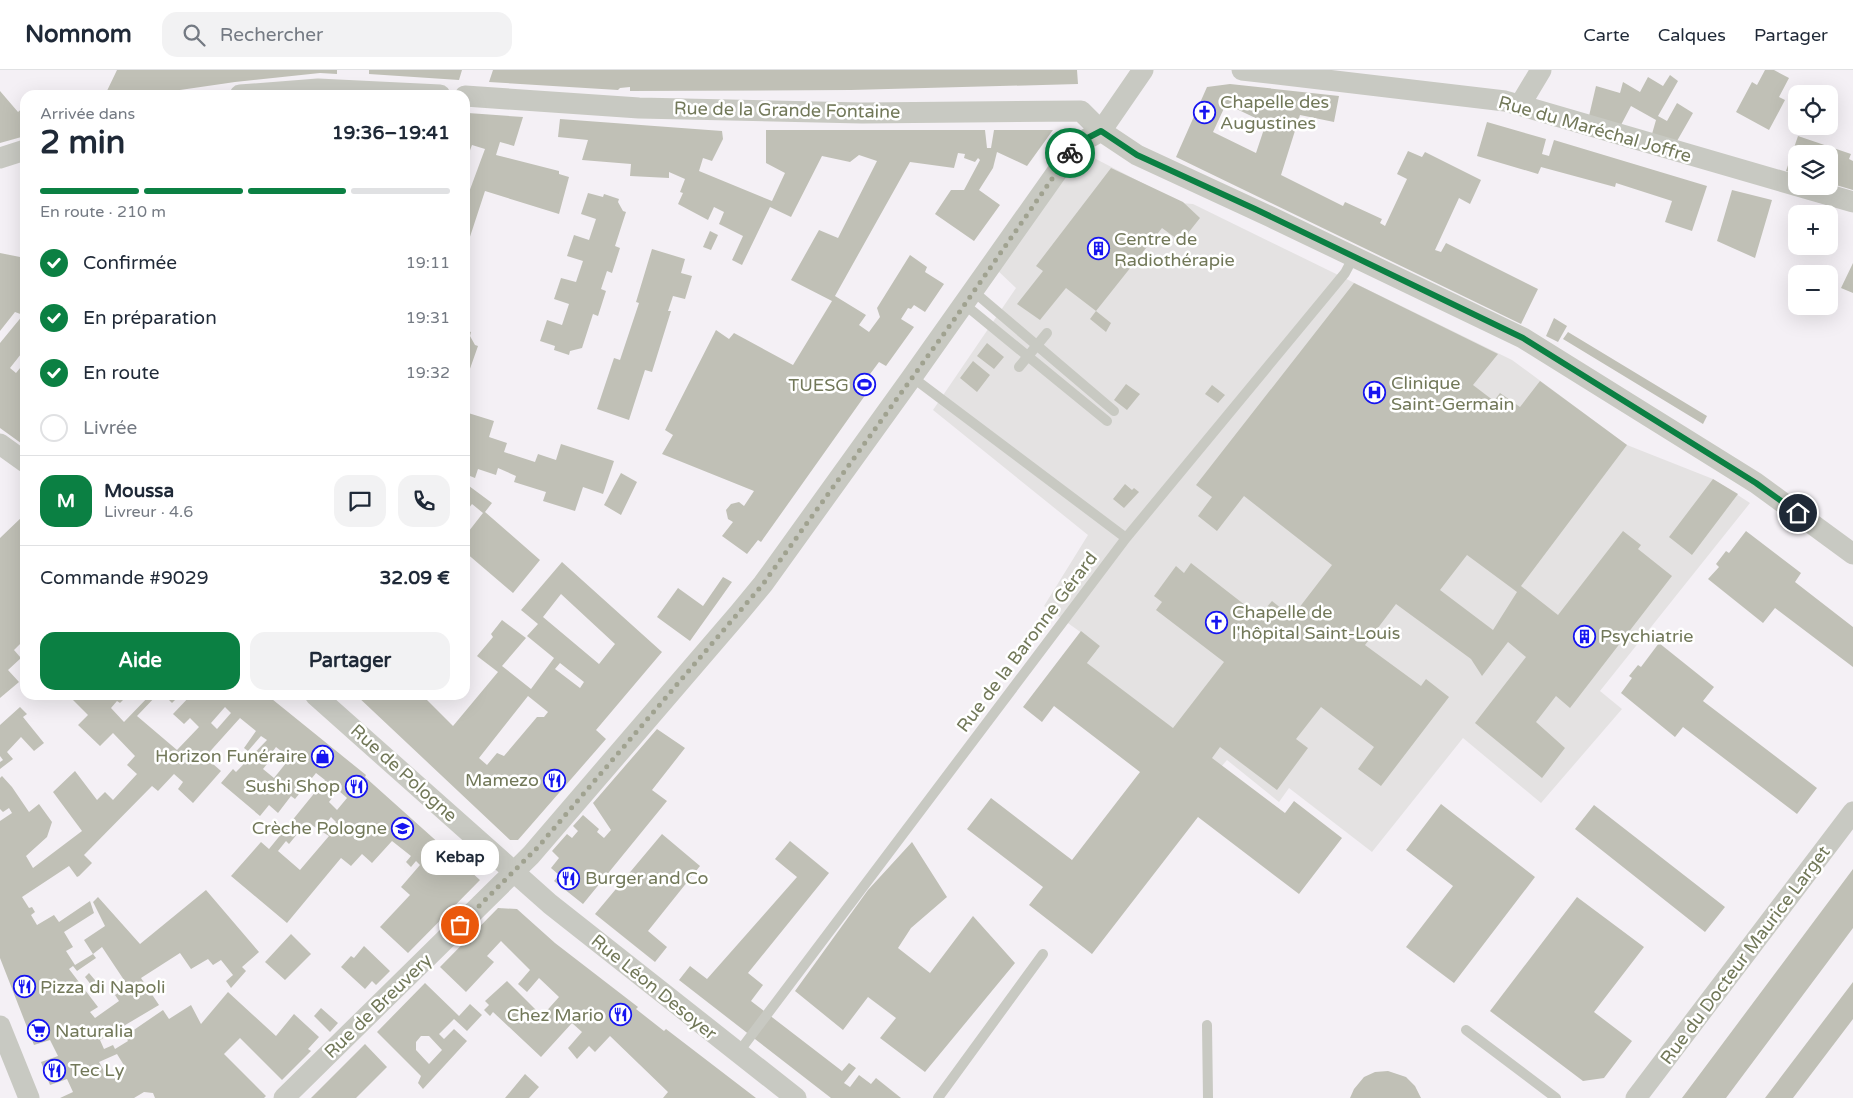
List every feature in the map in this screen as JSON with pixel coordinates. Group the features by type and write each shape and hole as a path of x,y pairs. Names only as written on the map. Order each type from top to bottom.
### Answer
{"street":[{"path":"1101,131 1143,70"},
{"name":"Rue du Maréchal Joffre","path":"1242,70 1505,101 1853,202"},
{"path":"1520,105 1541,70"},
{"path":"305,90 338,90"},
{"name":"Rue de la Grande Fontaine","path":"470,96 607,107 862,113 1081,111 1101,131 1137,155 1523,338 1756,483 1853,554"},
{"name":"Rue de Breuvery","path":"284,1098 515,872 703,657 757,591 912,377 1076,144 1101,131"},
{"path":"0,158 20,152"},
{"path":"0,444 20,458"},
{"name":"Rue de Pologne","path":"321,700 515,872"},
{"name":"Rue du Docteur Maurice Larget","path":"1636,1098 1853,812"},
{"name":"Rue Léon Desoyer","path":"515,872 550,904 796,1098"},
{"path":"0,1026 29,1098"}],"lane":[{"name":"Rue de la Baronne Gérard","path":"738,1053 1126,538 1345,273 1353,258"},
{"path":"969,297 1037,346 1114,411"},
{"path":"969,297 1028,357 1107,421"},
{"path":"1019,367 1047,333"},
{"path":"912,377 1126,538"},
{"path":"938,1098 1043,954"},
{"path":"1207,1025 1208,1098"},
{"path":"1466,1030 1556,1098"}],"shaded area":[{"path":"1094,158 1181,203 1193,204 1512,360 1627,445 1713,479 1750,503 1600,691 1622,709 1541,803 1463,738 1372,852 1289,788 1279,802 1227,760 1220,768 1087,663 1100,646 1044,606 1088,535 933,410 1016,288 996,269 1074,160"}],"building":[{"path":"117,70 337,70 337,74 320,73 180,90 107,90"},
{"path":"369,70 462,70 459,80 369,74"},
{"path":"493,70 1077,70 1078,84 851,90 630,91 630,87 618,90 489,82"},
{"path":"1765,70 1774,70 1789,78 1779,97 1785,100 1769,130 1736,112 1752,82 1757,85"},
{"path":"1670,75 1678,81 1658,116 1667,121 1677,103 1693,113 1677,141 1652,134 1656,120 1631,106 1621,125 1589,116 1596,86 1620,93 1623,82 1640,92 1648,77 1663,86"},
{"path":"1230,84 1339,96 1334,122 1300,115 1281,175 1343,206 1345,202 1382,219 1380,223 1385,226 1407,179 1397,174 1408,151 1422,157 1425,152 1481,180 1470,204 1459,198 1435,250 1441,252 1446,243 1538,289 1521,324 1176,157 1207,87","holes":["1226,104 1266,123 1256,153 1213,132"]},
{"path":"0,91 18,112 20,110 20,137 0,143"},
{"path":"470,113 523,117 514,146 500,142 496,155 559,171 559,174 569,177 559,214 485,191 470,237 470,190 485,149 472,145 470,150"},
{"path":"560,119 722,131 723,139 712,161 703,158 699,171 772,201 785,173 766,163 766,130 985,130 987,148 991,148 994,130 1053,130 1027,166 997,152 993,168 979,190 1000,205 974,241 935,214 951,190 964,190 980,160 978,158 975,162 964,158 965,154 958,153 954,168 910,162 835,296 866,315 859,325 869,332 880,317 877,308 910,255 927,267 925,272 944,284 925,312 914,305 911,309 908,308 901,319 914,327 886,366 879,362 859,389 866,394 761,542 758,540 747,554 722,536 733,522 728,519 726,510 731,504 739,502 744,506 754,491 662,454 673,435 665,430 716,330 729,339 734,333 793,365 832,301 791,280 819,230 838,238 877,161 859,155 850,162 822,156 791,217 770,207 742,265 732,260 743,236 719,224 724,212 714,207 708,220 678,204 683,193 680,192 685,179 669,172 669,178 630,176 631,164 582,160 588,140 558,137"},
{"path":"1487,122 1546,139 1542,154 1549,156 1554,140 1707,186 1692,231 1665,222 1672,201 1616,183 1615,187 1541,167 1538,174 1477,156"},
{"path":"1798,136 1824,145 1795,145"},
{"path":"1838,150 1851,154 1849,159 1853,161 1853,190 1838,186"},
{"name":"Centre de Radiothérapie","path":"1111,168 1183,202 1200,218 1181,242 1162,228 1096,311 1066,288 1040,320 1017,304 1043,271 1036,266"},
{"path":"1732,190 1772,200 1755,258 1717,241"},
{"path":"588,193 603,197 604,194 619,199 618,202 623,211 626,212 615,246 620,248 612,273 607,271 601,289 606,291 598,316 593,314 582,348 570,351 569,355 554,350 555,346 540,341 547,320 562,325 569,304 554,299 561,278 576,282 583,261 567,256 574,235 589,240 596,219 581,214"},
{"path":"710,231 718,235 711,250 703,247"},
{"path":"652,249 685,259 681,273 692,276 685,299 673,296 668,311 671,311 652,372 645,370 629,420 597,409 614,358 620,360 639,303 636,302"},
{"path":"0,253 20,257 20,314 15,312 0,331"},
{"path":"1853,263 1853,293 1841,288"},
{"path":"1354,283 1498,354 1473,385 1494,401 1500,393 1520,407 1540,381 1627,445 1521,586 1558,615 1623,531 1641,545 1638,549 1672,576 1570,708 1556,696 1536,722 1565,748 1542,778 1475,723 1526,657 1508,642 1482,676 1471,659 1396,604 1365,645 1421,686 1426,679 1449,697 1381,786 1358,769 1374,747 1321,707 1296,739 1308,748 1277,790 1220,747 1212,758 1285,813 1294,801 1342,838 1299,894 1198,817 1092,954 1029,905 1043,887 967,829 991,798 1072,860 1140,772 1054,706 1042,722 1023,707 1081,631 1100,646 1087,663 1173,728 1224,662 1156,610 1162,602 1154,596 1176,566 1184,573 1191,563 1259,616 1272,601 1292,617 1332,565 1244,496 1217,531 1198,516 1212,497 1196,485","holes":["1467,555 1517,592 1493,630 1440,590"]},
{"path":"1096,311 1111,323 1106,332 1090,319"},
{"path":"1554,318 1567,326 1558,342 1546,336"},
{"path":"20,319 20,355 10,368 16,373 20,368 20,442 0,428 0,343"},
{"path":"1568,332 1707,416 1703,424 1563,339"},
{"path":"470,336 475,345 478,346 470,369"},
{"path":"987,343 1004,357 994,369 977,356"},
{"path":"973,361 990,375 977,392 960,378"},
{"path":"1126,384 1140,394 1127,410 1114,400"},
{"path":"1212,385 1225,395 1218,403 1205,394"},
{"path":"470,414 494,421 489,437 507,443 504,452 535,462 538,454 556,460 561,444 614,461 603,494 583,487 575,511 543,501 546,492 514,482 516,476 498,468 496,475 478,469 475,478 470,476"},
{"path":"621,473 637,482 621,515 604,505"},
{"path":"1713,479 1738,494 1692,555 1669,537"},
{"path":"1125,484 1132,490 1134,488 1139,492 1124,508 1113,499"},
{"path":"470,487 492,503 485,512 540,560 513,593 470,556 470,530 483,513 472,504 470,507"},
{"path":"20,519 20,644 14,650 20,659 8,670 19,682 0,698 0,538"},
{"path":"1746,531 1801,573 1795,582 1853,627 1853,667 1775,608 1763,623 1708,579 1719,567 1716,564 1726,551 1729,553"},
{"path":"562,562 662,652 596,730 606,739 518,840 510,840 361,700 427,700 453,726 498,672 477,656 493,637 491,634 502,620 526,638 502,666 531,689 554,658 527,636 538,624 521,610","holes":["561,594 615,644 599,664 543,617","560,663 584,682 580,688 555,669","528,696 548,712 544,717 537,717 504,756 497,753 487,765 479,758"]},
{"path":"723,577 732,582 690,641 657,617 678,588 703,606"},
{"path":"1659,643 1714,687 1703,701 1817,788 1797,814 1683,727 1675,737 1621,693 1632,678 1629,676 1638,665 1641,667"},
{"path":"73,700 123,700 120,703 117,701 111,708 124,722 145,700 152,700 137,716 177,750 199,727 190,718 184,724 173,714 186,700 273,700 366,775 365,777 480,880 408,953 380,927 410,895 401,887 420,865 416,861 411,867 406,862 411,856 392,841 372,863 362,854 351,866 341,858 287,923 231,876 261,842 269,849 325,780 316,773 295,799 291,796 278,813 269,805 260,816 221,783 233,769 236,772 267,740 261,736 248,751 244,748 256,731 240,718 205,757 221,771 193,803 178,789 183,782 174,774 158,791 152,786 84,855 92,863 79,876 77,877 69,866 22,897 29,908 32,907 35,912 31,915 37,925 54,915 59,922 90,901 94,913 64,932 73,947 66,951 75,965 93,954 84,940 105,926 93,902 98,897 140,944 206,890 259,952 242,967 246,971 231,988 226,981 233,975 221,960 213,965 208,959 191,969 180,953 141,978 159,1005 100,1040 104,1049 113,1045 115,1049 128,1041 125,1036 163,1010 169,1019 191,1005 201,1024 228,992 276,1036 294,1014 319,1037 308,1049 311,1051 282,1080 240,1038 224,1054 266,1096 264,1098 155,1098 153,1093 144,1092 134,1098 60,1098 73,1092 67,1079 50,1085 41,1062 58,1056 50,1040 34,1045 0,958 0,821 12,813 9,808 3,812 0,809 0,778 2,776 12,787 29,812 39,804 52,822 47,837 26,856 33,868 82,831 53,792 75,771 97,800 105,792 113,800 137,774 127,765 135,756 113,733 100,746 78,725 88,715","holes":["225,707 231,713 217,729 211,723","276,747 290,758 274,778 263,769 267,764 265,762","338,790 347,798 337,810 329,802","331,817 336,822 329,830 324,826","310,824 329,836 300,870 278,851 286,841 289,844 298,833 302,834","102,947 128,986 115,995 119,1001 95,1018 90,1012 98,1007 69,969 73,966 77,971 96,958 93,954","117,1054 125,1067 107,1076 99,1062"]},
{"path":"20,707 27,714 23,717 44,743 34,751 21,737 7,752 13,759 0,769 0,762 3,760 0,756 0,725"},
{"path":"657,729 685,748 652,790 667,801 583,904 554,881 559,875 551,868 559,858 552,851 567,834 572,838 578,831 573,826 583,815 599,829 597,832 604,838 611,830 593,803"},
{"path":"1441,804 1535,877 1454,983 1406,947 1453,886 1406,850"},
{"path":"1594,805 1725,907 1705,932 1575,829"},
{"path":"662,834 700,866 648,931 667,947 655,962 595,914"},
{"path":"790,841 829,873 748,973 763,985 751,1001 842,1071 849,1063 856,1068 844,1083 850,1087 859,1075 871,1084 876,1078 901,1098 831,1098 679,980 690,966 707,979 797,877 775,859"},
{"path":"912,842 947,897 911,928 898,948 930,973 973,916 1015,963 925,1072 880,1038 896,1018 868,997 843,1030 795,991 868,890"},
{"path":"1853,869 1853,928 1726,1098 1682,1098"},
{"path":"1577,897 1644,947 1594,1012 1632,1041 1604,1078 1583,1081 1490,1011"},
{"path":"498,908 517,909 555,943 638,1007 636,1009 664,1031 666,1029 756,1098 663,1098 668,1092 610,1036 595,1052 589,1046 577,1059 568,1048 582,1032 572,1023 541,1057 493,1012 490,1016 484,1010 489,1005 485,1001 507,981 542,1016 559,997 539,978 527,992 518,984 530,970 501,941 487,956 494,962 466,992 440,967"},
{"path":"291,934 311,954 285,980 265,962"},
{"path":"364,946 390,971 376,985 372,981 365,989 341,967 351,956 354,958"},
{"path":"89,973 100,986 95,990 85,977"},
{"path":"1853,982 1853,1019 1793,1098 1765,1098"},
{"path":"425,983 459,1016 470,1004 482,1015 467,1031 454,1019 439,1034 444,1039 454,1029 467,1041 423,1089 418,1083 421,1076 377,1032","holes":["421,1036 429,1036 442,1050 429,1064 416,1050 416,1042"]},
{"path":"321,1008 338,1023 330,1032 314,1016"},
{"path":"365,1044 387,1067 356,1098 311,1098"},
{"path":"1388,1071 1406,1077 1415,1086 1421,1098 1350,1098 1354,1089 1364,1077 1375,1072"},
{"path":"525,1074 539,1087 529,1098 505,1098"}],"way so far":[{"path":"460,925 538,847 703,657 763,584 956,317 1070,153"}],"place":[{"name":"Chapelle des Augustines","path":"1204,112"},
{"name":"Centre de Radiothérapie","path":"1098,249"},
{"name":"TUESG","path":"865,385"},
{"name":"Clinique Saint-Germain","path":"1375,393"},
{"name":"Chapelle de l'hôpital Saint-Louis","path":"1216,622"},
{"name":"Psychiatrie","path":"1584,636"},
{"name":"Horizon Funéraire","path":"323,756"},
{"name":"Mamezo","path":"555,780"},
{"name":"Sushi Shop","path":"356,786"},
{"name":"Crèche Pologne","path":"403,828"},
{"name":"Burger and Co","path":"569,878"},
{"name":"Kebap","path":"460,925"},
{"name":"Pizza di Napoli","path":"24,987"},
{"name":"Chez Mario","path":"620,1015"},
{"name":"Naturalia","path":"39,1031"},
{"name":"Tec Ly","path":"54,1070"}],"route":[{"path":"1070,153 1076,144 1101,131 1137,155 1255,209 1353,258 1523,338 1756,483 1798,513"}]}
